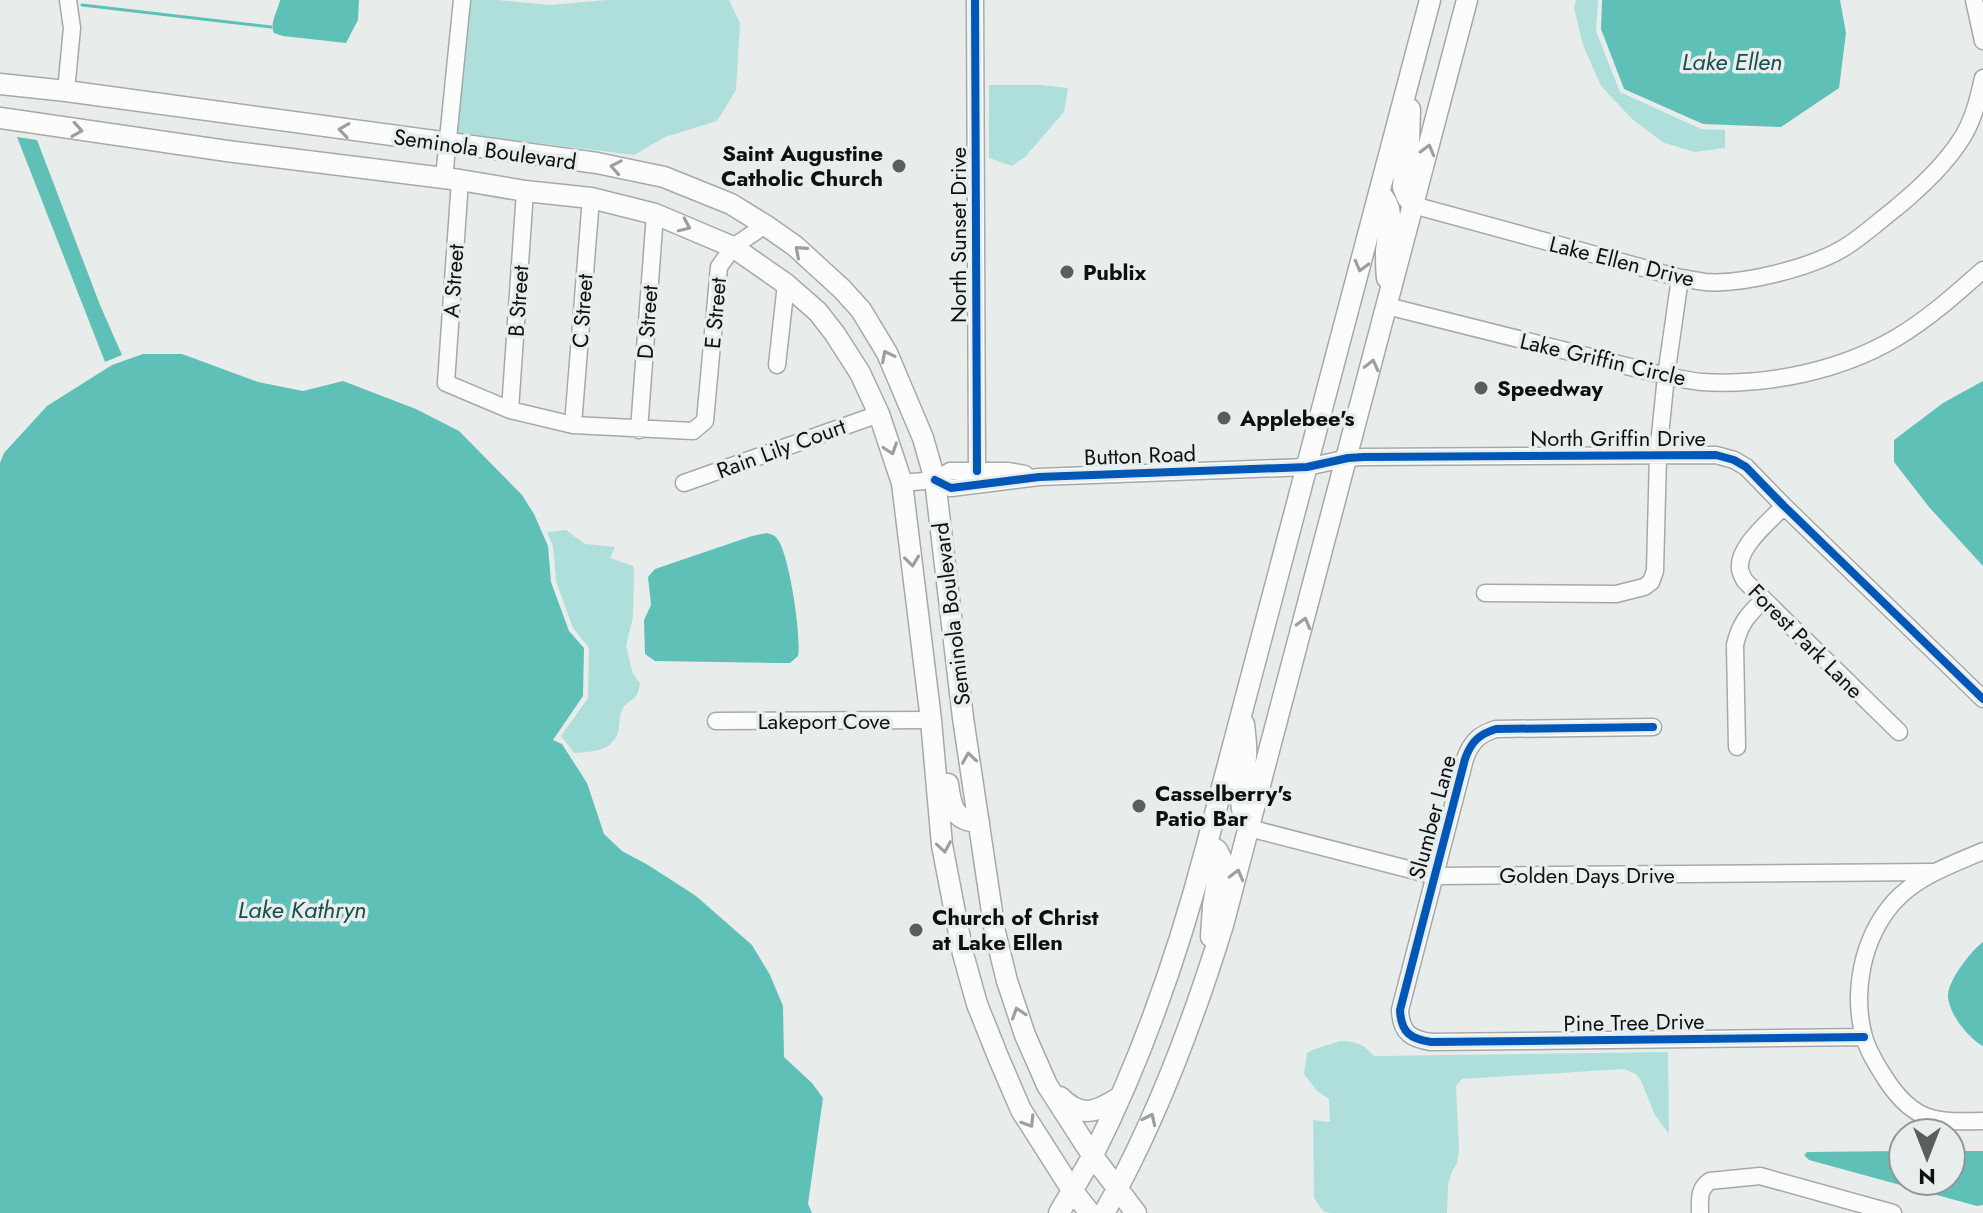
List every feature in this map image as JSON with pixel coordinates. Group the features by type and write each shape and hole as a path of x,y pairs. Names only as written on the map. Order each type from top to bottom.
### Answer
{"main road":[{"path":"1059,1213 1120,1097 1174,960 1430,0"},
{"path":"1455,0 1456,44"},
{"path":"1104,1213 1161,1094 1208,973 1348,458 1467,0"},
{"path":"1411,73 1409,141 1403,187 1413,205"},
{"name":"Seminola Boulevard","path":"0,84 597,163 664,177 731,204 765,225 795,246 861,310 887,353 923,438 935,480 963,718 995,932 1007,981 1025,1035 1047,1085 1092,1155 1136,1213"},
{"name":"Seminola Boulevard","path":"0,118 591,198 655,214 733,247 786,284 818,312 860,373 879,414 902,483 931,720 942,845 963,954 977,1004 1021,1110 1090,1213"},
{"path":"1380,194 1387,201 1391,221 1386,252 1387,306"},
{"path":"1243,708 1247,753 1240,803 1249,828"},
{"path":"931,720 939,728 942,738 952,807 965,820 979,822"},
{"path":"1207,844 1217,850 1221,858 1213,906 1208,973"},
{"path":"1047,1085 1072,1109 1085,1111 1102,1108 1120,1097"}],"street":[{"path":"66,91 72,42 68,0"},
{"name":"A Street","path":"462,0 449,144 452,179 446,383 510,410"},
{"name":"North Sunset Drive","path":"975,0 977,471"},
{"path":"1974,0 1983,41"},
{"name":"Lake Ellen Drive","path":"1413,205 1680,278 1706,282 1737,280 1806,265 1842,249 1917,191 1961,141 1979,113 1983,78"},
{"name":"B Street","path":"510,410 525,191"},
{"name":"C Street","path":"573,425 591,198"},
{"name":"D Street","path":"639,430 655,214"},
{"name":"E Street","path":"639,430 693,431 705,421 719,267 733,247 765,225"},
{"name":"Lake Griffin Circle","path":"1387,306 1666,376 1701,382 1753,381 1828,367 1896,338 1955,295 1983,270"},
{"path":"1485,593 1616,594 1644,587 1651,582 1655,571 1658,455 1680,278"},
{"path":"777,365 786,284"},
{"path":"510,410 573,425 639,430"},
{"name":"Rain Lily Court","path":"684,483 879,414"},
{"name":"North Griffin Drive","path":"1348,458 1716,455 1734,460 1746,467 1983,699"},
{"name":"Button Road","path":"935,480 951,488 1039,477 1307,467 1348,458"},
{"name":"Button Road","path":"902,483 935,480 950,471 1008,471 1039,477"},
{"name":"Forest Park Lane","path":"1784,506 1746,546 1740,570 1745,581 1899,732"},
{"path":"1737,747 1735,645 1745,619 1763,600"},
{"name":"Lakeport Cove","path":"716,721 931,720"},
{"name":"Slumber Lane","path":"1407,1033 1400,1021 1400,1010 1465,759 1475,739 1496,729 1653,727"},
{"name":"Golden Days Drive","path":"1249,828 1435,876 1932,872"},
{"path":"1983,851 1932,872 1892,904 1867,946 1860,985 1864,1037 1876,1064 1893,1089 1910,1107 1926,1117 1946,1121 1983,1121"},
{"name":"Pine Tree Drive","path":"1407,1033 1416,1040 1431,1042 1864,1037"},
{"path":"1700,1213 1700,1193 1710,1181 1760,1176 1893,1213"}],"shaded area":[{"path":"468,0 550,5 607,0 729,0 740,23 736,90 717,121 665,137 634,155 458,133"},
{"path":"1576,0 1598,0 1596,31 1620,92 1701,129 1725,130 1725,148 1695,152 1664,143 1632,119 1601,86 1583,45 1574,8"},
{"path":"989,85 1068,88 1064,112 1025,157 1012,166 989,158"},
{"path":"566,530 585,544 615,547 610,558 633,566 633,617 626,646 633,674 640,683 636,697 622,711 613,741 596,751 574,753 561,736 588,698 589,648 573,628 556,581 553,546 547,532"},
{"path":"1340,1041 1359,1044 1374,1056 1668,1052 1669,1134 1655,1115 1641,1081 1636,1074 1624,1069 1462,1079 1456,1086 1459,1151 1448,1185 1447,1213 1330,1213 1323,1211 1314,1198 1313,1120 1330,1122 1329,1099 1317,1091 1304,1074 1307,1053"}],"water":[{"path":"280,0 359,0 358,20 346,43 283,36 274,33 273,29"},
{"name":"Lake Ellen","path":"1602,0 1840,0 1846,33 1839,88 1781,127 1703,124 1624,89 1601,29"},
{"path":"17,137 37,140 122,355 105,362"},
{"name":"Lake Kathryn","path":"143,354 182,354 258,382 303,391 343,381 416,409 459,431 522,495 548,546 551,582 569,631 584,648 583,696 553,740 562,744 587,783 604,834 622,851 696,896 752,945 770,975 783,1006 784,1057 823,1098 808,1204 812,1213 0,1213 0,463 4,453 47,406 112,365"},
{"path":"1983,381 1983,566 1929,507 1894,462 1894,440 1943,403"},
{"path":"767,533 777,538 786,562 796,615 798,656 790,663 774,663 655,661 645,654 644,620 651,605 648,577 655,569"},
{"path":"1983,942 1983,1046 1960,1024 1951,1009 1948,995 1961,966"},
{"path":"1887,1151 1887,1181 1809,1160 1804,1155 1807,1152"},
{"path":"1967,1151 1983,1151 1983,1205 1944,1197 1967,1197"}],"waterway":[{"path":"82,5 271,27"}],"cycle path":[{"path":"975,0 977,471"},
{"path":"935,480 951,488 1039,477 1307,467 1364,457 1716,455 1746,467 1983,699"},
{"path":"1653,727 1496,729 1473,743 1465,759 1400,1010 1402,1024 1408,1034 1431,1042 1864,1037"}],"place":[{"name":"Saint Augustine Catholic Church","path":"899,166"},
{"name":"Publix","path":"1067,272"},
{"name":"Speedway","path":"1481,388"},
{"name":"Applebee's","path":"1224,418"},
{"name":"Casselberry's Patio Bar","path":"1139,806"},
{"name":"Church of Christ at Lake Ellen","path":"916,930"}]}
